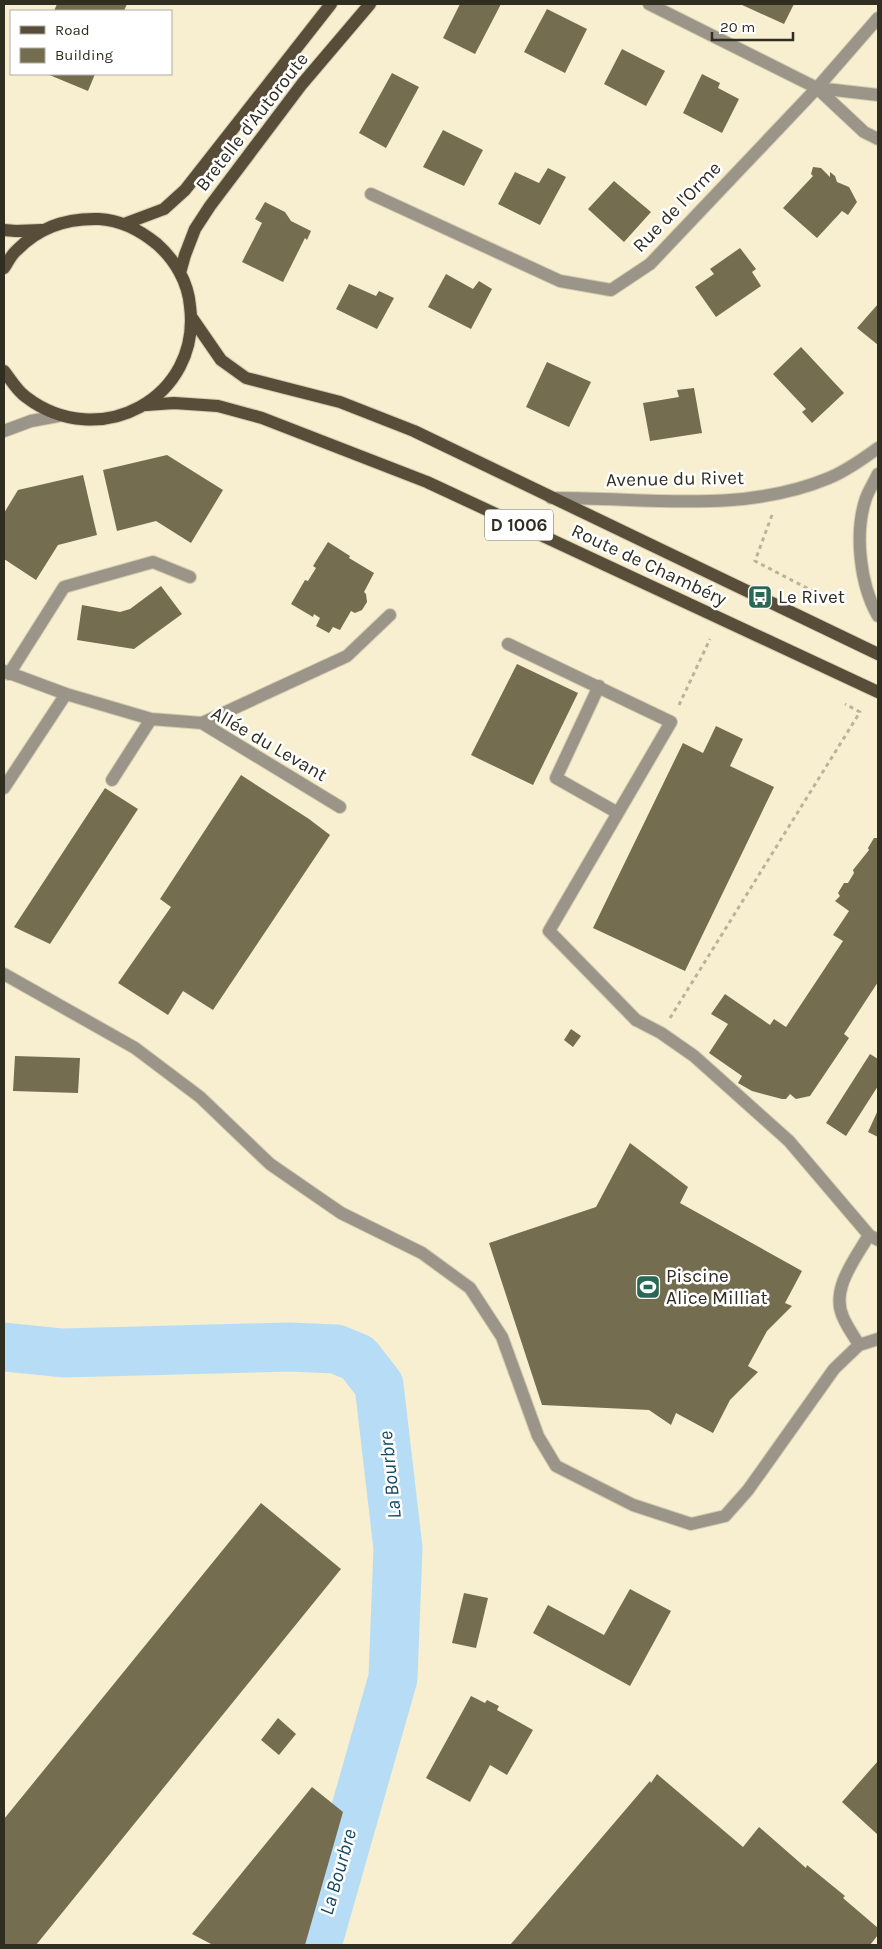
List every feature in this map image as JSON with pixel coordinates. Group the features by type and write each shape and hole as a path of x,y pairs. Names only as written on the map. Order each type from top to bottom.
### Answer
{"main road":[{"name":"Bretelle d'Autoroute","path":"124,224 164,209 186,190 331,4"},
{"name":"Bretelle d'Autoroute","path":"180,273 184,255 195,229 216,198 302,84 370,4"},
{"path":"4,268 16,250 42,230 61,222 82,218 104,219 124,224 147,236 166,252 180,273 189,295 192,318 189,344 180,367 165,388 146,405 118,417 88,421 58,416 25,397 4,372"},
{"path":"4,230 16,232 42,230"},
{"name":"Route de Chambéry","path":"192,318 221,360 246,378 350,405 414,431 878,654"},
{"name":"Route de Chambéry","path":"146,405 218,406 262,418 418,479 878,692"}],"street":[{"path":"649,4 817,88 864,132 878,139"},
{"name":"Rue de l'Orme","path":"371,194 560,281 611,290 650,264 817,88 878,18"},
{"path":"817,88 878,95"},
{"path":"4,431 32,421 58,416"},
{"name":"Avenue du Rivet","path":"551,498 656,502 725,501 780,493 830,477 878,448"},
{"path":"878,474 866,499 860,533 861,568 878,616"},
{"path":"7,673 64,586 153,562 190,577"},
{"path":"202,723 347,656 390,615"},
{"path":"508,644 671,722 549,932 636,1020 661,1033 694,1056 789,1141 874,1237 846,1273 840,1293 842,1316 859,1345"},
{"name":"Allée du Levant","path":"7,673 66,694 151,719 202,723 340,807"},
{"path":"599,686 556,778 618,813"},
{"path":"4,788 66,694"},
{"path":"112,780 151,719"},
{"path":"4,974 135,1048 200,1097 270,1164 341,1213 422,1253 470,1288 502,1337 538,1436 556,1466 633,1505 691,1524 725,1516 753,1483 834,1369 859,1345 878,1339"}],"path":[{"path":"780,493 754,561 822,596 829,611"},
{"path":"671,722 710,639"},
{"path":"661,1033 860,712 845,704"}],"building":[{"path":"57,4 127,4 124,10 54,10"},
{"path":"460,4 501,4 475,54 443,38"},
{"path":"740,4 794,4 784,24"},
{"path":"547,9 587,29 565,73 524,52"},
{"path":"622,49 665,71 646,106 604,84"},
{"path":"392,73 419,87 386,148 359,133"},
{"path":"702,74 720,83 718,88 739,99 722,133 683,113"},
{"path":"49,75 95,75 88,91"},
{"path":"443,130 483,150 464,186 423,167"},
{"path":"813,167 821,168 830,177 830,172 835,176 837,182 849,187 857,202 848,215 842,211 817,238 783,208 813,176 811,174"},
{"path":"548,168 566,177 540,225 498,204 515,172 539,183"},
{"path":"614,181 651,212 624,242 588,209"},
{"path":"265,202 285,212 291,221 311,231 307,240 305,238 283,282 242,262 262,223 255,219"},
{"path":"740,248 756,269 752,272 761,286 716,317 695,287 714,274 710,269"},
{"path":"446,274 473,289 479,281 492,289 471,329 428,307"},
{"path":"349,284 376,296 379,291 394,298 377,329 336,309"},
{"path":"878,304 878,345 857,328"},
{"path":"801,347 844,393 812,423 802,412 806,409 773,374"},
{"path":"547,362 591,382 569,427 526,407"},
{"path":"694,388 702,433 650,441 643,403 679,397 677,390"},
{"path":"167,455 223,490 191,543 156,521 117,531 103,470"},
{"path":"83,475 97,535 58,545 36,580 4,559 4,513 18,490"},
{"path":"328,542 350,556 349,558 374,573 364,592 367,602 362,610 355,613 351,611 340,630 333,627 329,633 316,626 320,618 314,614 313,617 291,604 305,580 308,581 316,568 313,566"},
{"path":"161,586 182,614 134,649 77,640 82,605 120,612 130,609"},
{"path":"517,664 578,693 533,785 471,755"},
{"path":"716,726 743,739 730,766 774,787 685,971 593,928 683,743 703,753"},
{"path":"241,775 309,819 330,835 213,1010 183,991 168,1015 118,983 171,907 160,899"},
{"path":"105,788 138,809 50,944 14,927"},
{"path":"874,838 878,838 878,982 844,1034 849,1038 810,1096 796,1099 790,1094 786,1099 782,1099 752,1091 738,1083 742,1076 709,1053 728,1024 711,1014 725,994 770,1025 774,1019 786,1027 843,941 833,935 849,911 835,901 840,896 838,893 844,883 848,883 854,873 853,870 869,850 868,848"},
{"path":"571,1029 581,1036 573,1047 564,1040"},
{"path":"870,1054 878,1059 878,1086 846,1136 826,1123"},
{"path":"15,1056 80,1058 78,1093 13,1091"},
{"path":"878,1110 878,1137 868,1132"},
{"name":"Piscine Alice Milliat","path":"630,1143 688,1187 680,1203 802,1271 785,1303 792,1306 767,1331 748,1366 758,1372 730,1400 713,1433 676,1413 671,1425 649,1410 542,1405 489,1243 596,1207"},
{"path":"261,1503 341,1569 36,1945 4,1945 4,1819"},
{"path":"630,1589 671,1611 630,1686 533,1633 548,1605 604,1635"},
{"path":"464,1593 488,1598 476,1648 452,1643"},
{"path":"471,1696 485,1703 487,1700 499,1706 497,1710 533,1730 507,1775 490,1765 470,1802 426,1778"},
{"path":"278,1718 296,1734 279,1755 261,1740"},
{"path":"878,1761 878,1835 842,1802"},
{"path":"657,1774 743,1847 759,1827 806,1868 807,1865 845,1896 843,1898 878,1928 878,1935 870,1945 510,1945"},
{"path":"312,1787 343,1812 305,1945 213,1945 192,1934"}],"waterway":[{"name":"La Bourbre","path":"4,1347 63,1353 289,1347 336,1349 358,1358 379,1385 398,1548 393,1678 317,1945"}],"place":[{"name":"Le Rivet","path":"760,597"},
{"name":"Piscine Alice Milliat","path":"648,1287"}]}
